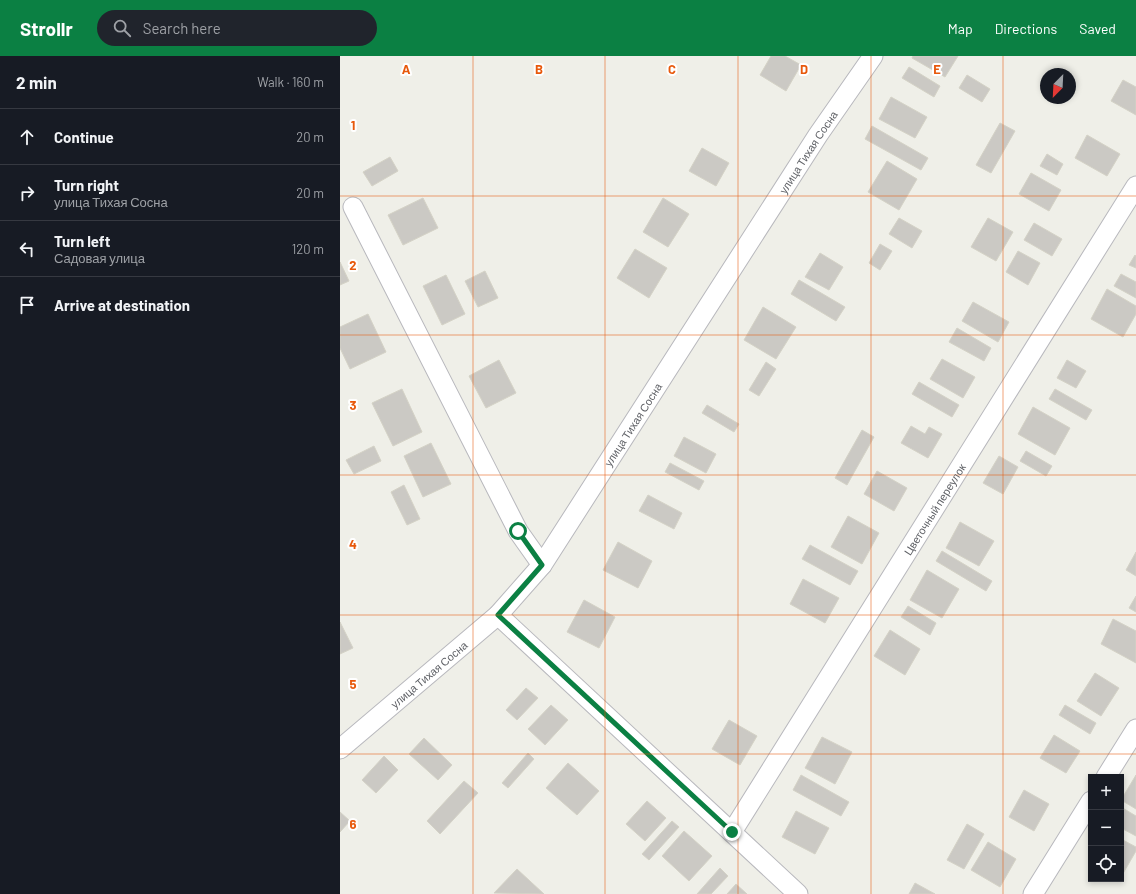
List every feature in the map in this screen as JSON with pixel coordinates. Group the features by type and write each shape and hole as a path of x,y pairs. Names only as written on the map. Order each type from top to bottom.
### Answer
{"street":[{"name":"улица Тихая Сосна","path":"340,749 498,615 542,565 818,135 873,56"},
{"name":"Цветочный переулок","path":"732,832 1136,186"},
{"path":"353,207 518,531 542,565"},
{"path":"498,615 798,894"},
{"path":"1108,774 1136,730"},
{"path":"1033,894 1088,806"}],"building":[{"path":"771,56 785,56 801,65 786,91 760,75"},
{"path":"913,56 958,56 945,77 912,58"},
{"path":"909,67 940,86 934,97 902,78"},
{"path":"967,75 990,89 982,102 959,88"},
{"path":"1123,80 1136,87 1136,115 1111,101"},
{"path":"891,97 927,117 915,138 879,119"},
{"path":"1000,123 1015,131 991,173 976,165"},
{"path":"872,126 928,158 921,170 865,139"},
{"path":"1087,135 1120,154 1107,176 1075,158"},
{"path":"702,148 729,163 716,186 689,171"},
{"path":"1047,154 1063,164 1057,175 1040,166"},
{"path":"390,157 398,171 372,186 363,172"},
{"path":"887,161 917,179 899,210 868,192"},
{"path":"1031,173 1061,190 1049,211 1019,194"},
{"path":"423,198 438,228 403,245 388,215"},
{"path":"663,198 689,214 668,247 643,232"},
{"path":"899,218 922,231 912,248 889,234"},
{"path":"988,218 1013,232 996,261 971,247"},
{"path":"1034,223 1062,239 1052,256 1024,240"},
{"path":"880,244 892,251 880,270 869,263"},
{"path":"635,249 667,268 649,298 617,278"},
{"path":"1018,251 1040,263 1028,285 1006,272"},
{"path":"820,253 843,267 829,290 805,277"},
{"path":"1135,255 1136,256 1136,268 1129,265"},
{"path":"340,262 349,281 340,285"},
{"path":"485,271 498,298 478,307 465,281"},
{"path":"1121,274 1136,282 1136,298 1114,286"},
{"path":"446,275 465,314 442,325 423,286"},
{"path":"799,280 845,307 836,321 791,294"},
{"path":"1107,289 1136,306 1136,314 1123,337 1091,319"},
{"path":"973,302 1009,322 998,342 962,321"},
{"path":"763,307 796,327 776,359 744,340"},
{"path":"368,314 386,352 350,369 340,348 340,327"},
{"path":"957,328 991,348 984,361 949,342"},
{"path":"942,359 975,377 963,398 930,379"},
{"path":"499,360 516,393 486,408 469,376"},
{"path":"1067,360 1086,371 1076,388 1057,378"},
{"path":"766,362 776,369 759,396 749,390"},
{"path":"919,382 959,405 952,417 912,394"},
{"path":"402,389 422,432 393,446 372,403"},
{"path":"1055,389 1092,410 1086,420 1049,399"},
{"path":"707,405 739,424 734,432 702,413"},
{"path":"1033,407 1070,428 1055,455 1018,434"},
{"path":"911,426 925,434 929,427 942,434 928,458 901,443"},
{"path":"862,430 874,437 847,485 835,478"},
{"path":"684,437 716,454 706,473 674,456"},
{"path":"431,443 451,484 423,497 404,456"},
{"path":"374,446 381,461 354,474 346,460"},
{"path":"1026,451 1052,466 1046,476 1020,461"},
{"path":"999,456 1018,467 1003,494 983,483"},
{"path":"670,463 704,481 699,490 665,472"},
{"path":"877,471 907,488 894,511 864,494"},
{"path":"404,485 420,519 407,525 391,492"},
{"path":"648,495 682,513 674,529 639,511"},
{"path":"848,516 879,533 862,564 831,547"},
{"path":"960,522 994,541 979,566 946,548"},
{"path":"618,542 652,561 638,588 603,570"},
{"path":"810,545 858,571 850,585 802,559"},
{"path":"942,551 992,581 986,591 936,561"},
{"path":"1136,552 1136,576 1126,570"},
{"path":"927,570 959,589 942,618 910,600"},
{"path":"803,579 839,598 825,623 790,604"},
{"path":"1136,596 1136,612 1129,608"},
{"path":"584,600 615,617 599,648 567,632"},
{"path":"908,606 936,623 930,635 901,617"},
{"path":"1113,619 1136,631 1136,663 1101,644"},
{"path":"340,622 353,648 340,654"},
{"path":"890,630 920,649 905,675 874,656"},
{"path":"1095,673 1119,688 1101,716 1077,701"},
{"path":"526,688 538,698 517,720 506,710"},
{"path":"551,705 568,720 545,745 528,729"},
{"path":"1065,705 1096,723 1090,734 1059,715"},
{"path":"729,720 757,736 740,765 712,749"},
{"path":"1054,735 1080,751 1066,773 1040,758"},
{"path":"822,737 852,752 835,784 805,768"},
{"path":"424,738 452,765 438,780 409,754"},
{"path":"528,753 534,759 508,788 502,783"},
{"path":"384,756 398,770 376,793 362,780"},
{"path":"568,763 599,791 577,815 546,788"},
{"path":"801,775 849,802 841,816 793,790"},
{"path":"1136,775 1136,809 1124,802 1124,795"},
{"path":"464,781 478,793 440,834 427,821"},
{"path":"1024,790 1049,804 1034,831 1009,817"},
{"path":"647,801 666,818 645,841 626,824"},
{"path":"1124,809 1136,816 1136,836 1124,830"},
{"path":"796,811 829,828 815,854 782,837"},
{"path":"340,812 350,821 340,832"},
{"path":"672,821 679,827 649,860 642,854"},
{"path":"967,824 984,834 964,869 947,860"},
{"path":"684,831 712,856 689,881 662,856"},
{"path":"1124,841 1136,847 1136,851 1124,872"},
{"path":"988,842 1016,859 1000,887 971,870"},
{"path":"720,868 728,876 711,894 697,894"},
{"path":"517,869 544,894 494,893"},
{"path":"915,883 935,894 909,894"},
{"path":"736,884 747,894 727,894"}],"route":[{"path":"518,531 542,565 498,615 732,832"}]}
